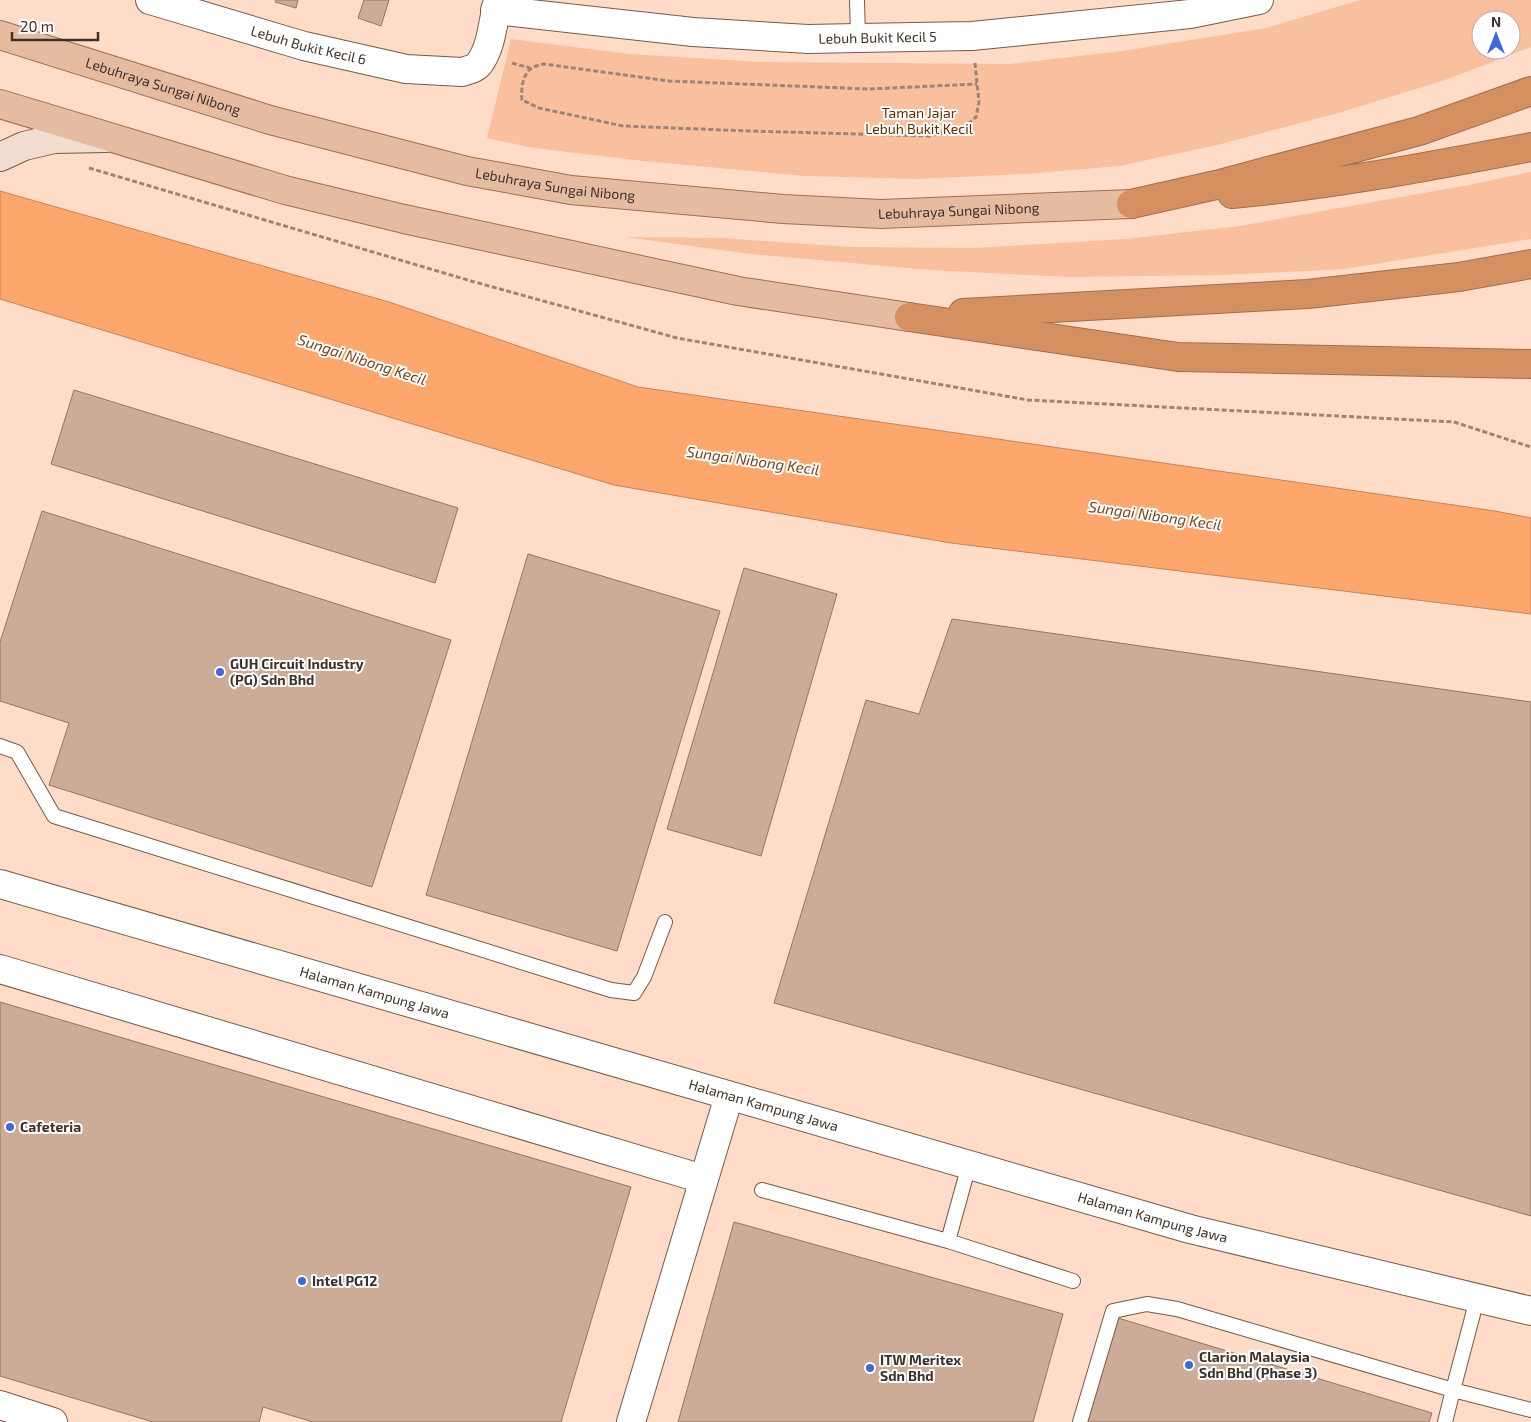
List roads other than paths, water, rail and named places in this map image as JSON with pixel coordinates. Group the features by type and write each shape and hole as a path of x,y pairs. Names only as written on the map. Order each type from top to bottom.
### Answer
{"highway":[{"path":"1131,204 1216,185 1419,131 1531,91"},
{"path":"1131,204 1280,190 1459,161 1531,147"},
{"path":"909,317 1308,294 1459,277 1531,264"},
{"path":"909,317 1178,357 1531,364"}],"main road":[{"name":"Lebuhraya Sungai Nibong","path":"0,35 270,120 467,171 571,190 782,209 881,214 1131,204"},
{"path":"0,104 285,190 404,218 738,291 909,317"}],"street":[{"name":"Lebuh Bukit Kecil 6","path":"150,0 304,46 406,69 462,72 471,70 479,65 487,48 497,5"},
{"name":"Lebuh Bukit Kecil 5","path":"497,5 693,32 808,39 972,36 1190,14 1259,0"},
{"path":"0,157 24,146 54,139 110,138"},
{"name":"Halaman Kampung Jawa","path":"0,884 1190,1229 1531,1311"},
{"path":"0,969 703,1179"},
{"path":"631,1422 728,1096"},
{"path":"0,1405 53,1422"}],"lane":[{"path":"858,0 858,38"},
{"path":"0,746 17,752 54,816 611,990 634,993 644,977 664,922"},
{"path":"948,1241 969,1165"},
{"path":"762,1190 948,1241 1073,1281"},
{"path":"1445,1422 1477,1299"},
{"path":"1080,1422 1113,1311 1147,1304 1177,1309 1453,1390 1531,1410"}],"water":[{"name":"Sungai Nibong Kecil","path":"0,191 389,302 638,387 1495,511 1531,518 1531,614 951,543 614,485 0,299"}],"place":[{"name":"GUH Circuit Industry (PG) Sdn Bhd","path":"220,672"},
{"name":"Cafeteria","path":"10,1127"},
{"name":"Intel PG12","path":"302,1281"},
{"name":"Clarion Malaysia Sdn Bhd (Phase 3)","path":"1189,1365"},
{"name":"ITW Meritex Sdn Bhd","path":"870,1368"}],"park label":[{"name":"Taman Jajar Lebuh Bukit Kecil","path":"919,122"}]}
